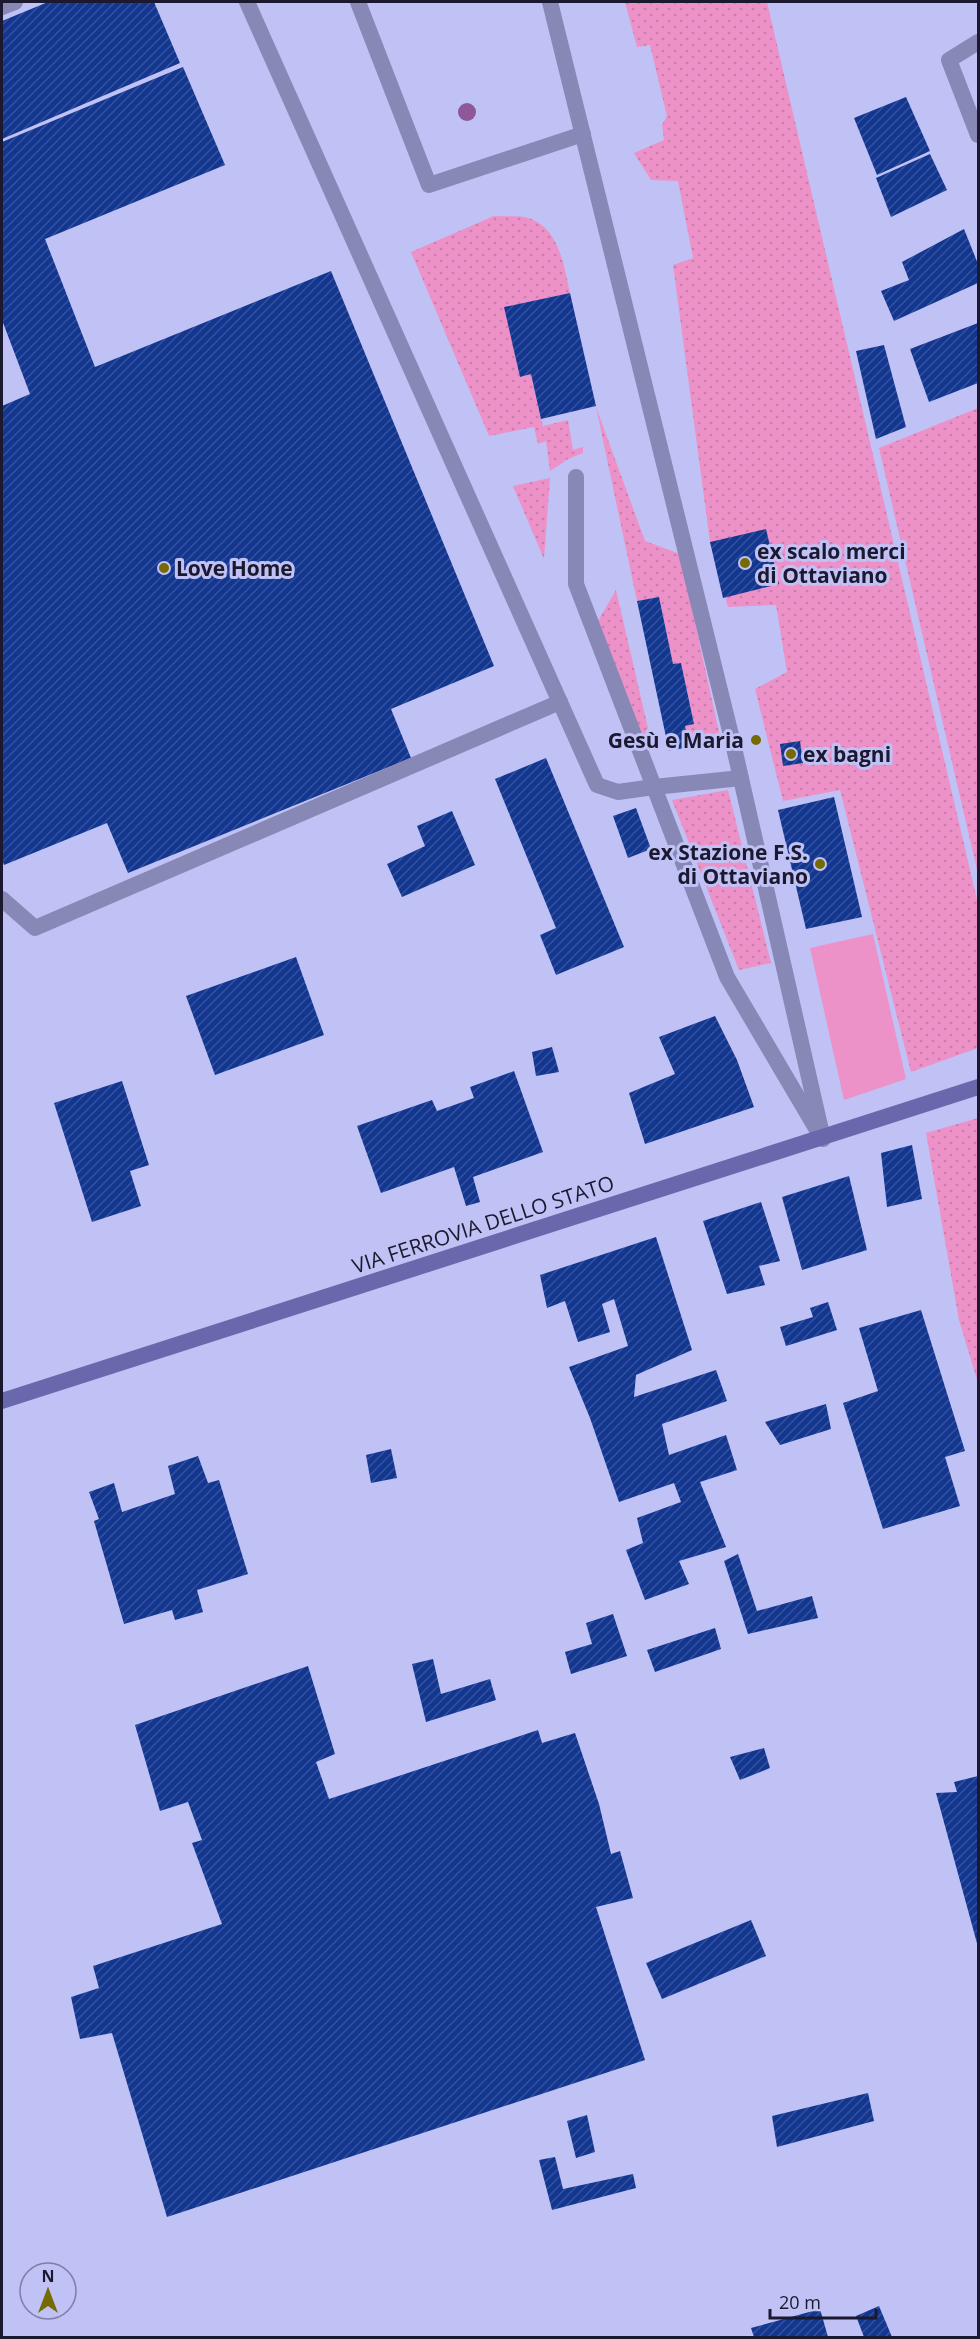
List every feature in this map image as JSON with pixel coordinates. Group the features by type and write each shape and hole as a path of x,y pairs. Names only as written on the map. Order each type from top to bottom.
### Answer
{"main road":[{"name":"VIA FERROVIA DELLO STATO","path":"2,1401 978,1087"}],"street":[{"path":"2,7 15,2"},
{"path":"247,2 597,785 618,792 741,778"},
{"path":"358,2 429,185 583,134"},
{"path":"550,2 732,739 822,1139"},
{"path":"978,42 949,60 978,135"},
{"path":"576,477 576,584 727,978 822,1139"},
{"path":"2,900 35,928 560,702"}],"shaded area":[{"path":"625,2 767,2 978,904 978,1048 911,1072 840,790 783,801 755,689 787,672 776,605 728,607 710,542 673,265 693,258 678,181 651,180 634,153 664,140 662,125 667,116 650,45 637,47"},
{"path":"494,216 528,218 547,230 558,249 568,282 570,293 505,307 520,377 531,374 543,426 568,420 573,450 583,447 583,453 568,459 550,471 546,441 538,444 534,427 489,436 411,252"},
{"path":"596,407 645,541 680,554 720,737 687,741 685,726 694,724 681,663 673,664 659,597 637,601"},
{"path":"978,408 978,874 879,448"},
{"path":"550,478 544,559 513,486"},
{"path":"616,590 651,741 642,743 598,621"},
{"path":"728,790 771,963 739,970 672,800"},
{"path":"873,934 906,1079 844,1100 810,948"},
{"path":"978,1118 978,1383 959,1320 926,1133"}],"building":[{"path":"48,2 154,2 180,63 2,139 2,21"},
{"path":"183,67 225,165 45,239 95,367 331,271 494,666 391,709 411,758 128,873 107,823 4,865 2,859 2,406 30,394 2,320 2,142"},
{"path":"906,97 930,151 877,175 854,118"},
{"path":"930,154 947,190 891,217 876,178"},
{"path":"964,229 978,264 978,283 894,321 881,291 909,280 902,262"},
{"path":"570,293 596,406 541,419 531,374 520,377 504,307"},
{"path":"978,323 978,383 929,402 910,349"},
{"path":"884,345 906,427 876,439 856,351"},
{"name":"ex scalo merci di Ottaviano","path":"766,529 779,584 723,598 710,542"},
{"path":"659,597 673,664 681,663 694,724 685,726 689,747 669,751 637,601"},
{"name":"ex bagni","path":"800,741 803,763 783,766 780,744"},
{"path":"546,758 624,947 556,975 540,935 556,928 495,779"},
{"name":"ex Stazione F.S. di Ottaviano","path":"834,797 862,917 806,929 778,810"},
{"path":"636,808 651,849 628,858 613,816"},
{"path":"452,811 475,865 402,897 387,864 425,846 417,826"},
{"path":"296,957 324,1035 215,1075 186,996"},
{"path":"715,1016 737,1060 754,1107 645,1144 629,1093 675,1074 659,1037"},
{"path":"552,1047 559,1072 536,1076 532,1052"},
{"path":"514,1071 543,1152 473,1177 480,1202 466,1206 454,1167 381,1193 357,1126 432,1100 437,1111 474,1098 470,1087"},
{"path":"122,1081 149,1165 130,1171 141,1206 92,1222 54,1103"},
{"path":"912,1145 922,1199 887,1207 881,1153"},
{"path":"849,1176 867,1250 802,1270 782,1197"},
{"path":"761,1202 780,1261 759,1266 765,1285 727,1294 703,1221"},
{"path":"656,1237 692,1350 636,1375 634,1397 716,1370 727,1401 662,1424 669,1455 726,1435 737,1470 700,1482 726,1547 679,1561 689,1584 645,1600 626,1550 643,1543 637,1518 681,1502 674,1483 619,1502 590,1418 569,1367 628,1346 614,1299 602,1304 610,1332 578,1342 565,1301 547,1308 540,1275"},
{"path":"828,1302 837,1330 786,1346 780,1327 813,1317 810,1308"},
{"path":"921,1310 965,1451 945,1457 960,1506 883,1529 843,1403 878,1391 859,1328"},
{"path":"826,1404 831,1429 780,1445 765,1422"},
{"path":"391,1449 397,1478 371,1483 366,1455"},
{"path":"198,1456 208,1483 219,1480 248,1574 197,1590 203,1612 175,1620 172,1610 124,1624 94,1521 99,1519 89,1492 114,1483 122,1512 175,1494 168,1466"},
{"path":"738,1554 757,1611 812,1596 818,1618 748,1634 724,1561"},
{"path":"613,1614 627,1656 571,1674 565,1652 592,1644 586,1623"},
{"path":"715,1628 721,1649 655,1672 647,1650"},
{"path":"433,1659 441,1694 490,1679 496,1700 426,1722 412,1664"},
{"path":"308,1666 335,1754 316,1762 329,1799 538,1730 542,1743 575,1733 599,1804 611,1854 620,1851 633,1898 596,1907 645,2060 167,2217 112,2033 80,2039 71,1997 99,1988 93,1966 222,1924 192,1843 202,1840 188,1802 160,1811 135,1725"},
{"path":"764,1748 770,1768 740,1780 730,1757"},
{"path":"978,1776 978,1947 936,1793 957,1792 954,1782"},
{"path":"751,1920 766,1956 662,1999 646,1963"},
{"path":"868,2093 874,2121 777,2147 772,2116"},
{"path":"587,2115 595,2152 576,2158 567,2121"},
{"path":"555,2157 563,2189 633,2174 636,2188 552,2210 539,2160"},
{"path":"879,2306 892,2337 864,2337 856,2316"},
{"path":"820,2309 828,2337 754,2337 751,2328"}],"place":[{"name":"ex scalo merci di Ottaviano","path":"745,563"},
{"name":"Love Home","path":"164,568"},
{"name":"Gesù e Maria","path":"756,740"},
{"name":"ex bagni","path":"791,754"},
{"name":"ex Stazione F.S. di Ottaviano","path":"820,864"}]}
